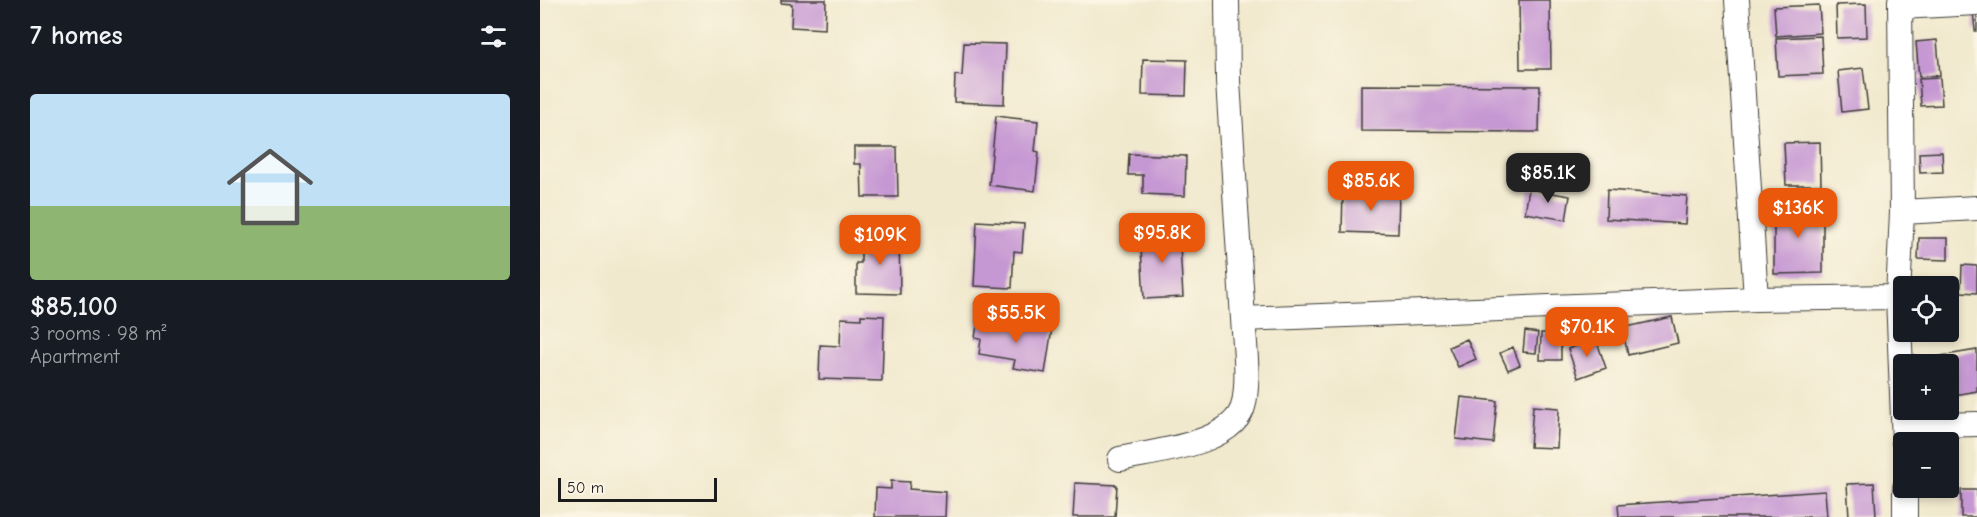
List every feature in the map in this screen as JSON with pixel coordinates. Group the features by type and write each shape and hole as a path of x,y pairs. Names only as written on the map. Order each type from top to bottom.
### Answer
{"street":[{"path":"1120,459 1205,441 1231,426 1244,405 1243,319 1228,81 1227,0"},
{"path":"1737,0 1756,299"},
{"path":"1899,276 1902,212 1900,3 1977,3"},
{"path":"1902,212 1977,208"},
{"path":"1243,319 1756,299 1893,297"},
{"path":"1900,342 1904,432"},
{"path":"1919,432 1977,424"},
{"path":"1905,498 1905,517"}],"building":[{"path":"781,0 826,0 825,29 791,27 792,4 781,3"},
{"path":"1519,0 1550,0 1551,69 1520,69"},
{"path":"1866,4 1867,37 1837,38 1836,5"},
{"path":"1819,5 1821,33 1776,36 1774,7"},
{"path":"1977,9 1977,31 1975,31 1973,10"},
{"path":"1821,36 1823,74 1778,76 1776,38"},
{"path":"1937,40 1940,75 1919,77 1916,42"},
{"path":"964,43 1006,44 1004,104 954,102 955,75 962,76"},
{"path":"1143,59 1187,60 1186,96 1142,95"},
{"path":"1863,68 1868,109 1842,112 1838,71"},
{"path":"1940,78 1942,105 1921,106 1919,79"},
{"path":"1361,85 1540,86 1539,132 1361,131"},
{"path":"996,116 1038,121 1035,151 1039,152 1035,191 989,185"},
{"path":"1820,142 1821,185 1786,185 1784,143"},
{"path":"854,147 897,147 898,197 862,197 861,164 854,164"},
{"path":"1942,152 1943,172 1920,173 1919,153"},
{"path":"1129,154 1186,156 1185,196 1143,194 1143,175 1128,175"},
{"path":"1529,189 1570,196 1566,220 1525,213"},
{"path":"1343,190 1399,191 1398,234 1342,232"},
{"path":"1607,190 1687,196 1685,224 1606,219"},
{"path":"1774,205 1823,205 1823,273 1774,274"},
{"path":"977,221 1024,224 1022,252 1014,251 1012,288 974,286"},
{"path":"1179,229 1183,297 1144,299 1140,231"},
{"path":"869,233 899,233 900,294 856,293 856,263 861,263 861,249 869,249"},
{"path":"1919,238 1948,238 1948,260 1918,259"},
{"path":"1962,265 1977,266 1977,293 1961,292"},
{"path":"861,315 884,316 882,381 819,379 820,345 840,346 841,318 861,319"},
{"path":"1672,317 1678,343 1628,355 1622,328"},
{"path":"978,319 1029,330 1030,324 1052,328 1045,373 1013,368 1015,360 979,354 981,339 975,338"},
{"path":"1525,331 1538,333 1536,353 1523,352"},
{"path":"1541,333 1561,333 1561,360 1540,360"},
{"path":"1467,339 1476,359 1458,367 1449,347"},
{"path":"1596,339 1606,368 1578,378 1568,349"},
{"path":"1513,347 1520,365 1508,370 1500,353"},
{"path":"1977,350 1977,391 1959,394 1959,354 1952,354"},
{"path":"1461,397 1497,401 1493,443 1456,439"},
{"path":"1533,406 1559,408 1557,448 1530,447"},
{"path":"891,481 910,482 909,489 946,492 945,517 875,517 876,488 891,489"},
{"path":"1075,483 1117,485 1115,517 1073,517"},
{"path":"1874,483 1876,516 1849,517 1847,484"},
{"path":"1961,490 1977,490 1977,517 1961,517"},
{"path":"1825,491 1827,517 1619,517 1618,505"}]}
